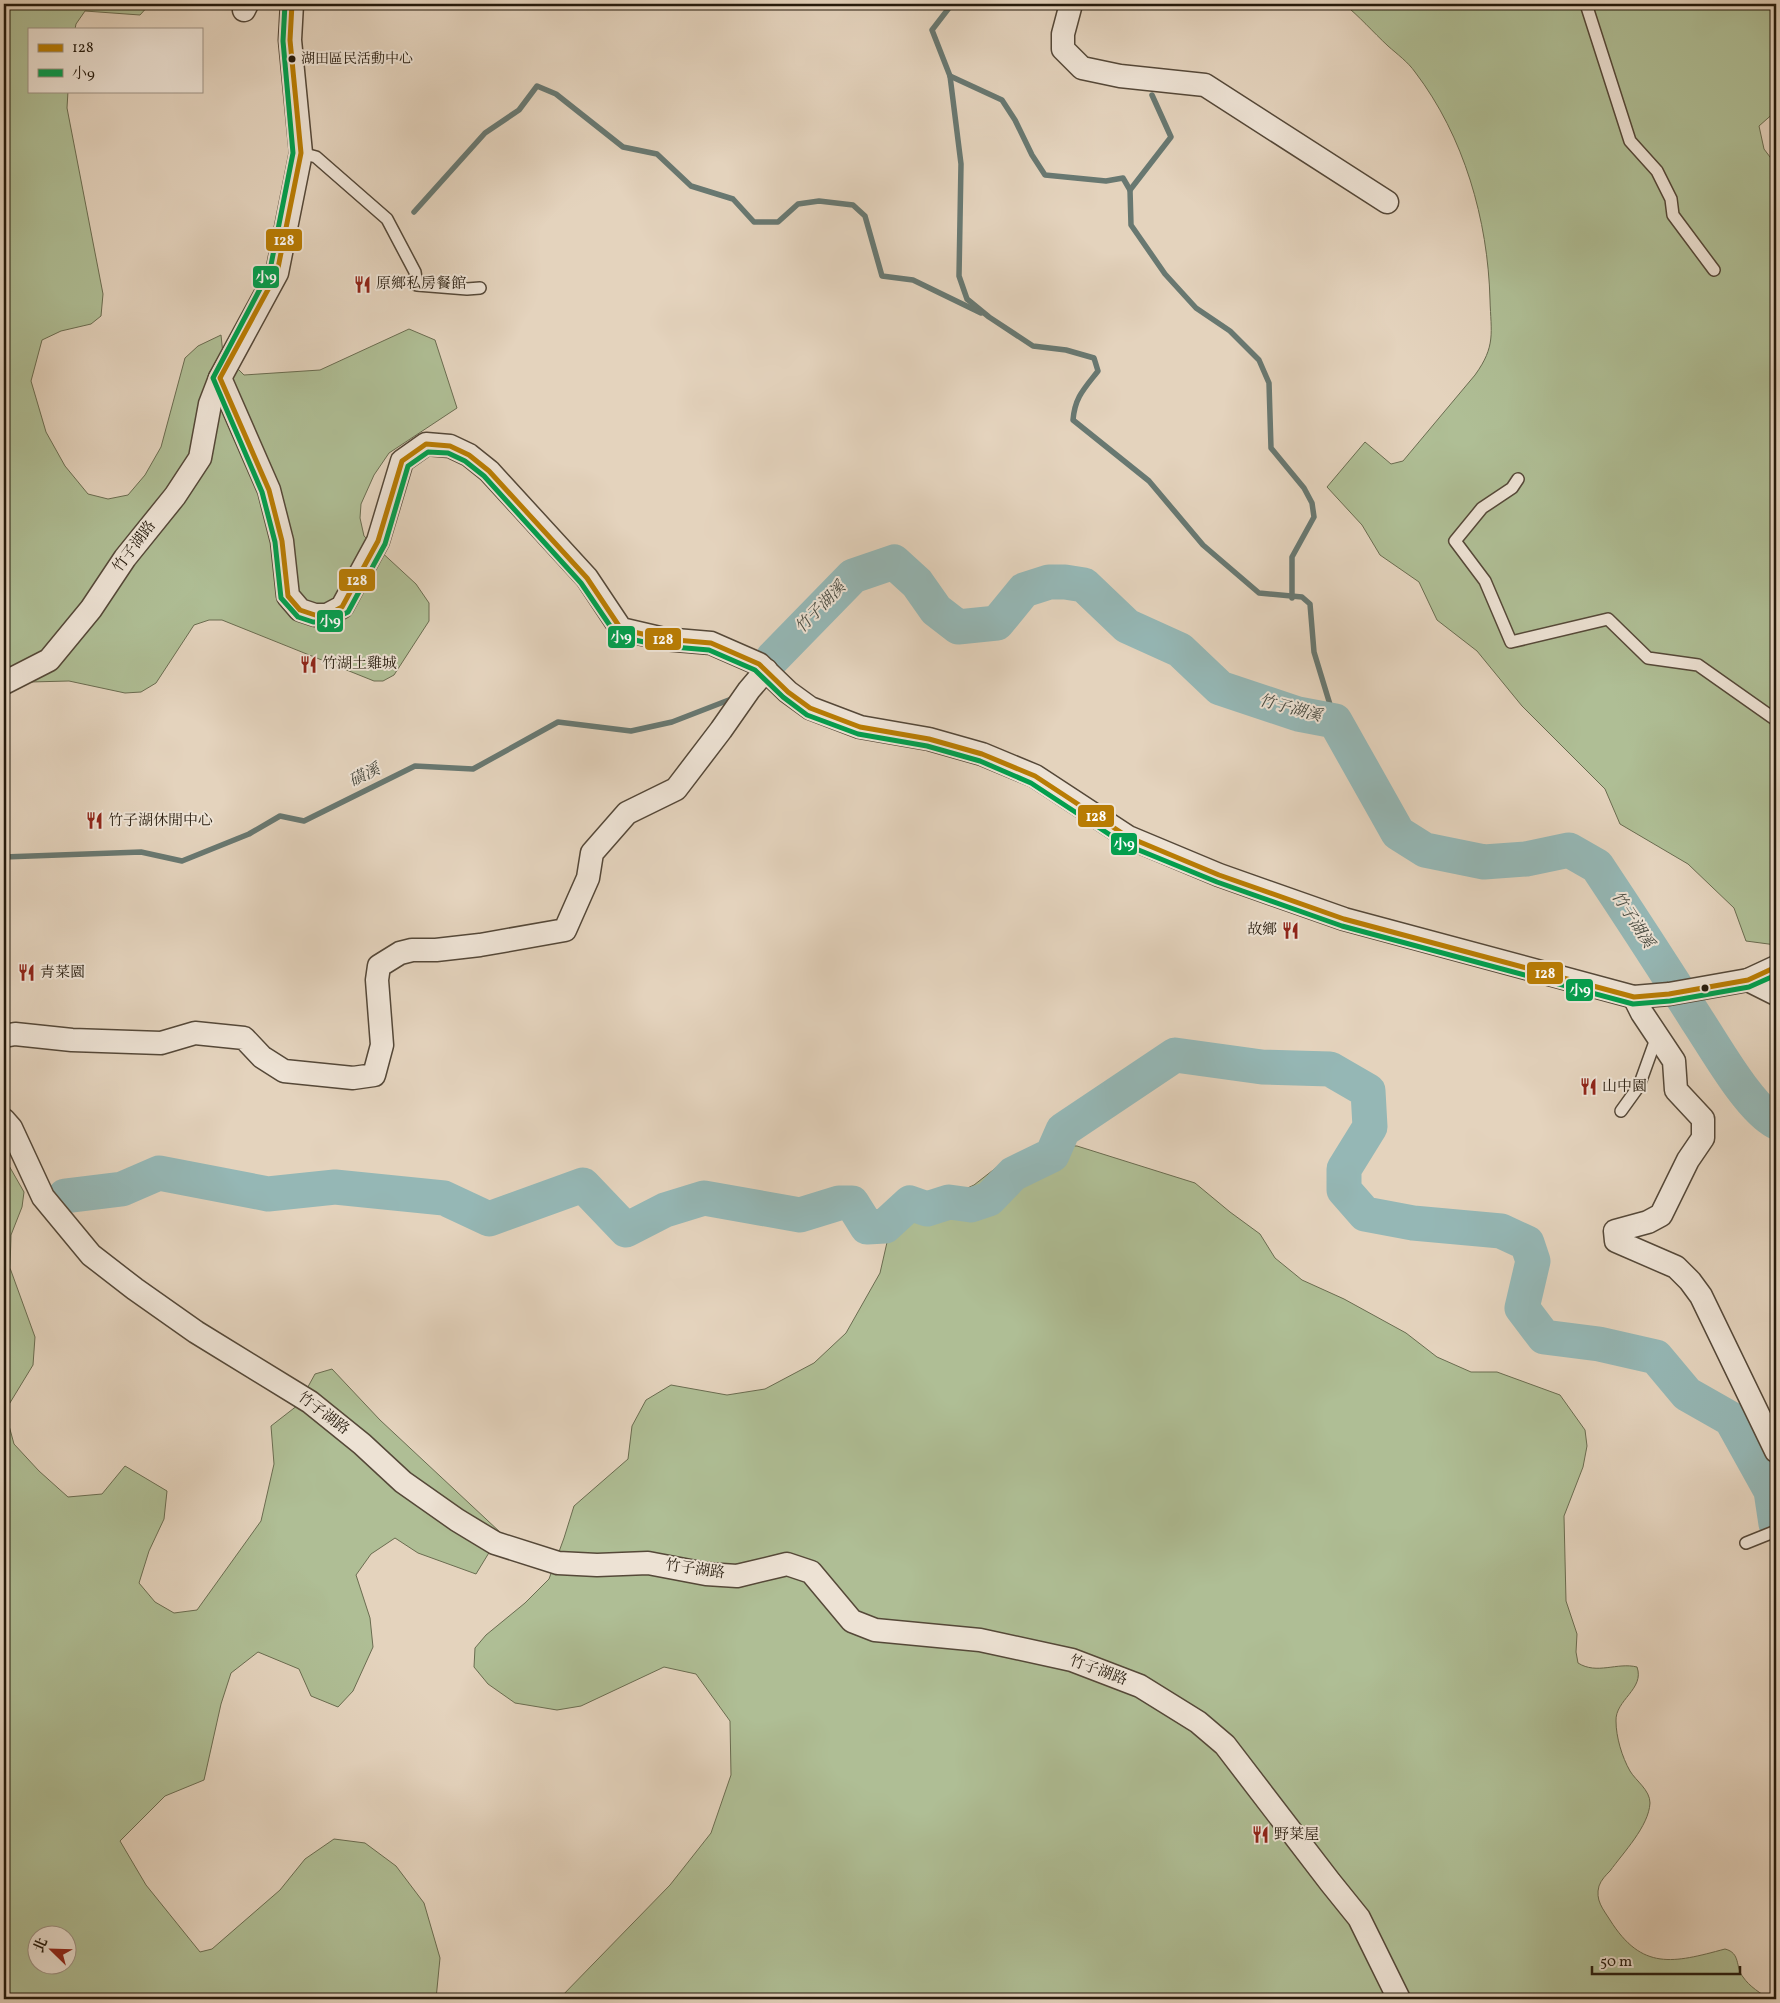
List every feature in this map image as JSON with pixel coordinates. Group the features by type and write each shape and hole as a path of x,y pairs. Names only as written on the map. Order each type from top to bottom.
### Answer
{"street":[{"name":"竹子湖路","path":"4,683 48,660 91,609 125,558 175,496 200,458 210,404 220,378 277,273 301,153 290,40 292,4"},
{"path":"1070,4 1063,34 1063,49 1082,68 1120,76 1204,85 1387,202"},
{"path":"220,378 270,490 282,541 288,596 300,610 315,615 327,615 342,607 378,541 402,461 426,444 450,446 469,455 489,471 586,578 620,629 664,639 711,643 759,664 788,692 810,708 860,727 929,739 982,754 1034,776 1128,837 1219,875 1344,919 1634,997 1669,994 1748,980 1776,967"},
{"path":"4,1036 15,1034 72,1040 161,1044 195,1033 244,1038 262,1057 284,1070 353,1078 374,1075 382,1045 377,980 380,966 400,953 412,950 480,946 565,930 588,878 592,853 627,813 676,789 766,670"},
{"path":"1748,980 1776,994"},
{"path":"1634,997 1674,1061 1676,1090 1704,1119 1702,1138 1688,1160 1660,1215 1648,1222 1615,1231 1616,1241 1676,1268 1690,1280 1701,1296 1776,1451"},
{"name":"竹子湖路","path":"4,1120 11,1128 43,1196 91,1255 196,1332 310,1402 362,1444 403,1482 457,1520 495,1543 558,1563 596,1565 648,1563 706,1574 737,1576 788,1564 811,1572 852,1621 875,1630 980,1640 1072,1660 1140,1686 1198,1722 1225,1745 1359,1918 1399,1999"}],"lane":[{"path":"1586,4 1630,141 1657,171 1671,198 1673,215 1714,270"},
{"path":"301,153 316,157 387,219 415,272 418,285 466,289 480,288"},
{"path":"1518,479 1512,488 1482,508 1455,541 1485,581 1511,642 1608,619 1648,658 1698,665 1776,720"},
{"path":"1621,1111 1639,1086 1657,1036"},
{"path":"1746,1543 1772,1533"}],"green space":[{"path":"4,4 150,4 140,15 85,11 75,28 28,28 28,92 68,92 67,108 103,294 101,316 91,324 61,331 42,340 31,381 46,432 65,466 88,494 108,499 128,495 145,475 161,447 185,358 198,346 221,335 223,354 244,375 320,370 409,329 435,340 457,408 389,453 374,475 361,504 360,518 364,536 416,584 429,603 429,621 394,675 383,681 374,681 222,620 209,620 194,625 156,683 141,692 125,693 69,681 30,682 4,694"},
{"path":"1344,4 1776,4 1776,111 1759,126 1764,149 1776,165 1776,945 1746,941 1734,908 1688,864 1620,824 1605,789 1522,706 1477,651 1437,620 1419,582 1380,555 1362,525 1327,487 1365,442 1391,464 1403,461 1475,375 1486,356 1491,339 1488,270 1484,240 1470,180 1460,151 1432,97 1412,68"},
{"path":"1044,1145 1077,1146 1195,1183 1260,1234 1275,1258 1302,1280 1344,1299 1406,1333 1437,1357 1471,1372 1497,1372 1560,1395 1585,1430 1587,1446 1583,1467 1564,1516 1566,1601 1577,1634 1576,1652 1578,1663 1592,1668 1637,1667 1637,1682 1620,1707 1617,1714 1616,1727 1624,1760 1648,1794 1650,1803 1649,1812 1640,1830 1600,1884 1598,1896 1600,1904 1622,1936 1634,1948 1647,1955 1660,1959 1674,1959 1690,1958 1725,1949 1730,1951 1736,1957 1741,1973 1746,1980 1755,1990 1770,1999 559,1999 670,1885 711,1833 731,1775 730,1721 696,1674 664,1667 581,1706 557,1710 515,1703 488,1684 474,1667 475,1648 486,1635 525,1603 549,1579 574,1506 628,1459 632,1426 646,1400 671,1385 727,1395 765,1389 814,1363 846,1333 880,1273 888,1238 905,1217 974,1185 1006,1160"},
{"path":"4,1157 24,1192 22,1207 11,1235 10,1268 35,1337 33,1365 5,1411 14,1444 39,1471 68,1497 102,1494 125,1466 167,1491 164,1519 149,1551 139,1583 155,1602 174,1613 197,1610 261,1521 274,1464 271,1426 298,1405 315,1374 332,1369 380,1420 501,1533 476,1574 418,1553 395,1538 371,1554 356,1575 370,1618 373,1647 353,1691 338,1707 311,1696 299,1669 258,1652 231,1673 221,1704 204,1780 165,1796 120,1841 146,1885 200,1952 212,1949 280,1890 305,1859 334,1839 365,1843 396,1866 424,1903 440,1958 436,1999 4,1999"},
{"path":"1745,1407 1767,1415 1776,1425 1776,1476 1756,1453 1744,1434 1741,1416"}],"waterway":[{"path":"952,4 932,30 950,76 961,164 959,276 967,299 989,317 1033,346 1066,350 1094,358 1098,371 1084,388 1078,399 1073,420 1149,481 1203,545 1259,593 1302,597 1310,604 1314,652 1335,721"},
{"path":"950,76 1002,100 1045,175 1106,181 1123,178 1130,190"},
{"path":"414,212 485,133 519,110 537,86 556,94 623,147 657,154 691,186 733,199 754,222 778,222 798,204 819,201 853,205 865,216 882,276 913,280 981,313"},
{"path":"1152,95 1171,137 1130,190 1131,225 1165,274 1196,308 1230,331 1259,360 1269,383 1271,448 1304,488 1312,503 1314,517 1292,557 1292,598"},
{"name":"竹子湖溪","path":"773,658 853,576 894,562 917,583 936,610 958,627 997,623 1024,590 1049,582 1084,585 1127,626 1180,650 1220,688 1298,714 1335,721 1398,833 1425,850 1484,862 1526,859 1569,850 1597,866 1733,1076 1755,1104 1776,1122"},
{"name":"磺溪","path":"4,857 141,852 182,861 249,834 280,816 304,821 415,766 473,769 558,722 631,731 672,722 734,698"},
{"path":"65,1196 122,1189 159,1173 268,1194 335,1187 444,1198 489,1219 583,1185 626,1230 665,1210 704,1198 800,1215 839,1203 852,1203 867,1227 885,1226 910,1203 927,1209 949,1202 971,1205 989,1199 1013,1174 1052,1155 1063,1130 1175,1055 1262,1067 1330,1069 1368,1091 1370,1127 1344,1169 1344,1190 1365,1214 1413,1223 1501,1231 1527,1243 1533,1261 1522,1308 1544,1337 1599,1344 1656,1357 1687,1394 1731,1419 1771,1491 1776,1524"}],"transit line":[{"name":"小9","path":"285,4 283,41 293,153 270,270 213,378 262,492 275,542 281,598 298,617 313,622 328,622 348,612 385,544 408,466 428,452 448,453 465,461 484,476 581,583 617,636 662,646 709,650 755,670 783,697 807,715 858,734 927,746 980,761 1031,783 1124,844 1217,882 1342,926 1633,1004 1670,1001 1749,987 1776,975"},
{"name":"128","path":"292,4 290,40 301,153 277,273 220,378 269,490 282,541 288,596 300,610 315,615 327,615 342,607 378,541 402,461 426,444 450,446 469,455 489,471 587,578 621,629 664,639 711,643 759,664 788,692 810,708 860,727 929,739 982,754 1035,776 1128,837 1219,875 1344,919 1634,997 1669,994 1748,980 1776,967"}],"place":[{"name":"湖田區民活動中心","path":"292,59"},
{"name":"原鄉私房餐館","path":"362,284"},
{"name":"竹湖土雞城","path":"308,664"},
{"name":"竹子湖休閒中心","path":"94,821"},
{"name":"故鄉","path":"1291,930"},
{"name":"青菜園","path":"26,973"},
{"name":"山中園","path":"1588,1087"},
{"name":"野菜屋","path":"1260,1835"}]}
